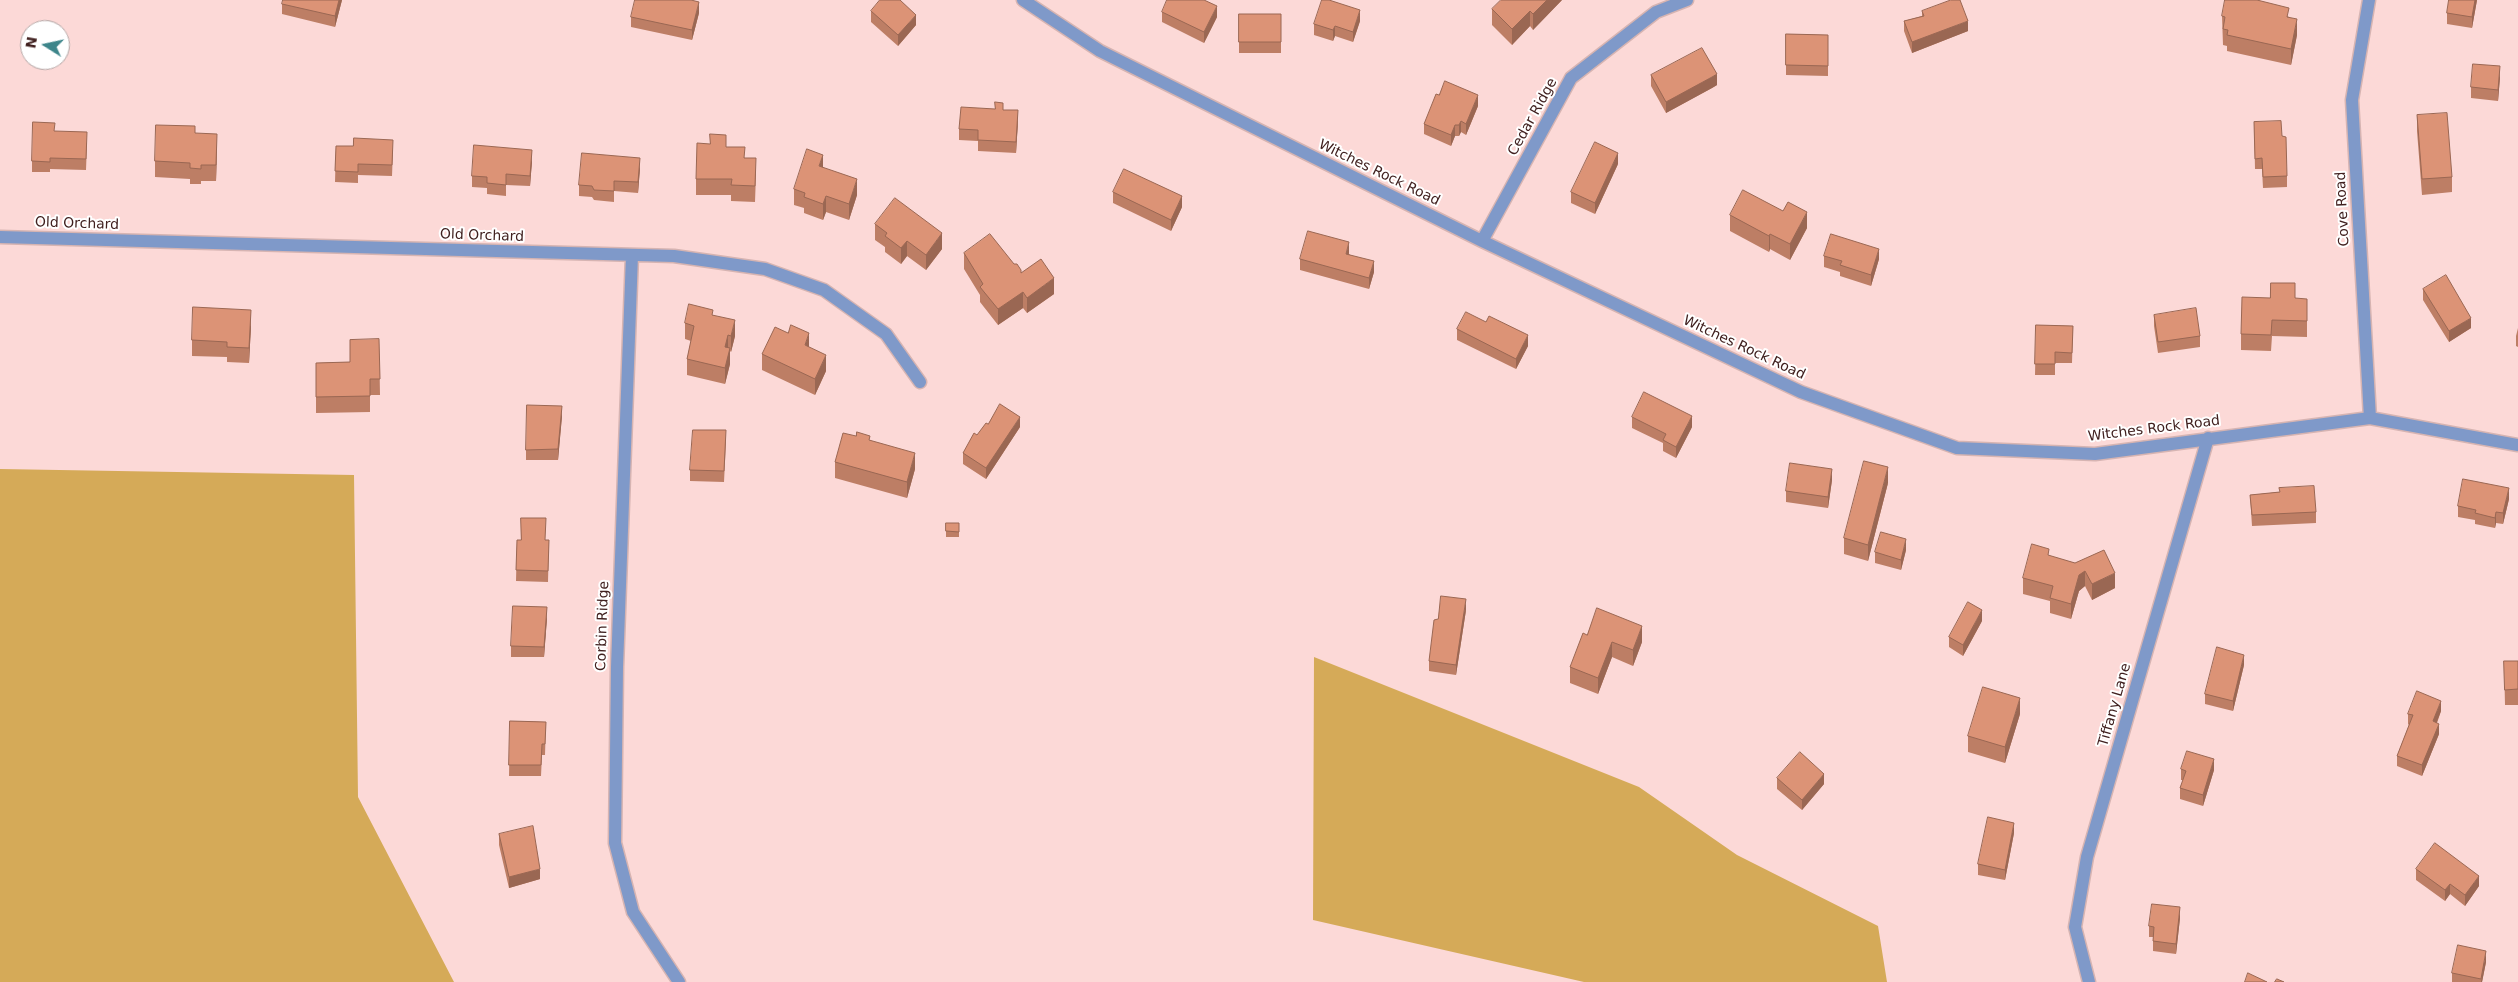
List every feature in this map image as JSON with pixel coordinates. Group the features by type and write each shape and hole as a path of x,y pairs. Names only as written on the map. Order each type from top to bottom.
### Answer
{"street":[{"name":"Witches Rock Road","path":"1023,0 1100,51 1482,241 1801,392 1956,448 2095,454 2370,418 2518,445"},
{"name":"Cedar Ridge","path":"1482,241 1571,78 1656,12 1687,0"},
{"name":"Cove Road","path":"2369,0 2352,100 2370,418"},
{"name":"Old Orchard","path":"0,236 674,256 765,270 824,290 886,334 920,382"},
{"name":"Corbin Ridge","path":"632,255 618,629 615,843 633,912 679,982"},
{"name":"Tiffany Lane","path":"2089,982 2075,927 2087,857 2208,438"}],"shaded area":[{"path":"0,469 354,475 358,797 454,982 0,982"},
{"path":"1314,657 1639,787 1737,855 1878,926 1887,982 1584,982 1313,920"}],"building":[{"path":"283,0 339,0 335,16 282,4"},
{"path":"635,0 691,0 699,2 692,30 631,17"},
{"path":"880,0 900,0 916,15 898,35 871,11"},
{"path":"1167,0 1204,0 1217,6 1204,32 1162,12"},
{"path":"1322,0 1329,0 1360,10 1353,32 1335,26 1333,30 1314,24"},
{"path":"1501,0 1547,0 1533,14 1530,11 1512,29 1492,9"},
{"path":"1951,0 1960,0 1968,21 1912,42 1904,21 1924,16 1922,11"},
{"path":"2225,0 2257,0 2289,8 2287,17 2297,19 2291,49 2227,35 2228,30 2223,29 2225,17 2222,16"},
{"path":"2449,0 2475,0 2472,17 2447,13"},
{"path":"1239,14 1281,14 1281,42 1239,42"},
{"path":"1786,34 1828,35 1828,66 1786,65"},
{"path":"1702,48 1717,74 1666,102 1651,75"},
{"path":"2473,64 2500,66 2498,90 2471,87"},
{"path":"1445,81 1478,95 1466,124 1461,121 1459,125 1455,125 1451,135 1424,124 1436,94 1439,95"},
{"path":"995,102 1003,103 1003,110 1018,110 1016,142 978,140 978,130 959,129 961,107 995,109"},
{"path":"2447,113 2452,177 2422,179 2417,115"},
{"path":"2281,121 2282,136 2286,137 2287,176 2263,177 2262,158 2255,159 2254,122"},
{"path":"33,122 55,123 54,131 87,132 86,159 50,158 50,162 32,161"},
{"path":"156,125 195,126 195,133 217,134 216,165 201,165 201,169 190,168 190,163 155,161"},
{"path":"710,134 726,135 726,147 745,147 744,158 756,158 755,186 731,185 732,179 696,179 697,143 710,144"},
{"path":"354,138 393,140 392,165 358,164 358,172 335,171 336,146 353,146"},
{"path":"1595,142 1618,153 1595,203 1571,192"},
{"path":"474,145 532,150 530,176 506,174 506,185 487,183 487,177 472,176"},
{"path":"807,149 823,155 819,166 857,179 849,204 826,196 823,204 804,197 805,193 794,189"},
{"path":"582,153 640,158 638,182 614,181 614,191 594,190 592,186 579,185"},
{"path":"1124,169 1182,196 1171,220 1113,192"},
{"path":"1743,190 1783,211 1788,202 1807,212 1790,244 1770,234 1769,236 1730,215"},
{"path":"895,198 942,233 926,255 907,241 901,248 885,236 887,233 875,224"},
{"path":"1308,231 1349,242 1346,254 1374,261 1369,278 1300,259"},
{"path":"990,234 1014,264 1017,264 1021,273 1041,259 1054,278 1027,298 1023,292 998,309 980,287 983,284 964,253"},
{"path":"1831,234 1879,249 1871,275 1840,265 1842,261 1824,256"},
{"path":"2446,275 2471,318 2449,331 2423,289"},
{"path":"2271,283 2295,283 2295,298 2307,299 2307,321 2272,320 2271,335 2241,334 2242,297 2270,298"},
{"path":"689,304 713,310 712,315 735,320 731,336 728,335 725,347 730,348 725,368 687,359 694,326 685,323"},
{"path":"193,307 251,310 249,348 227,347 227,342 192,340"},
{"path":"2196,308 2200,336 2158,342 2154,315"},
{"path":"1466,312 1486,322 1489,316 1528,335 1516,359 1457,329"},
{"path":"791,325 809,333 805,345 826,355 815,379 762,354 775,327 788,333"},
{"path":"2036,325 2073,326 2072,353 2055,352 2055,364 2035,364"},
{"path":"379,339 380,379 370,379 370,396 316,397 316,363 350,362 350,340"},
{"path":"1644,392 1692,416 1676,447 1663,440 1666,434 1632,417"},
{"path":"1000,404 1020,417 986,468 963,453 974,433 977,435 986,423 988,424"},
{"path":"527,405 562,406 558,449 526,450"},
{"path":"693,430 726,430 724,471 690,470"},
{"path":"857,432 870,436 869,440 915,453 907,482 835,462 843,433 856,436"},
{"path":"1864,461 1888,467 1868,545 1844,538"},
{"path":"1790,463 1832,469 1828,497 1786,491"},
{"path":"2463,479 2509,488 2503,513 2496,512 2495,518 2475,513 2476,510 2458,506"},
{"path":"2314,486 2316,512 2252,515 2250,495 2280,492 2279,488"},
{"path":"521,518 546,518 545,540 549,540 548,571 516,570 517,540 521,540"},
{"path":"946,523 959,523 959,532 946,531"},
{"path":"1881,532 1906,539 1901,560 1875,552"},
{"path":"2032,544 2049,549 2048,555 2075,563 2104,550 2115,573 2092,584 2085,571 2079,575 2071,604 2050,598 2053,586 2023,578"},
{"path":"1441,596 1466,599 1456,665 1429,661 1434,620 1438,619"},
{"path":"1968,602 1982,610 1963,645 1949,637"},
{"path":"513,606 547,607 544,647 511,646"},
{"path":"1597,608 1642,626 1633,650 1612,642 1598,678 1570,667 1583,633 1587,635"},
{"path":"2217,647 2244,655 2233,701 2205,694"},
{"path":"2504,661 2518,661 2518,689 2505,690"},
{"path":"1983,687 2020,698 2005,747 1968,736"},
{"path":"2417,691 2441,701 2433,721 2439,724 2422,765 2397,756 2413,715 2408,714"},
{"path":"510,721 546,722 545,744 542,744 541,765 509,765"},
{"path":"2187,751 2214,759 2203,795 2180,788 2186,771 2181,769"},
{"path":"1800,752 1824,774 1802,800 1777,778"},
{"path":"1988,817 2014,823 2005,870 1978,864"},
{"path":"533,826 540,869 509,877 499,834"},
{"path":"2435,843 2479,876 2465,895 2450,884 2445,890 2416,869"},
{"path":"2152,904 2180,907 2176,944 2153,941 2154,927 2149,926"},
{"path":"2458,945 2486,951 2481,979 2452,973"},
{"path":"2248,973 2267,982 2245,982"}]}
